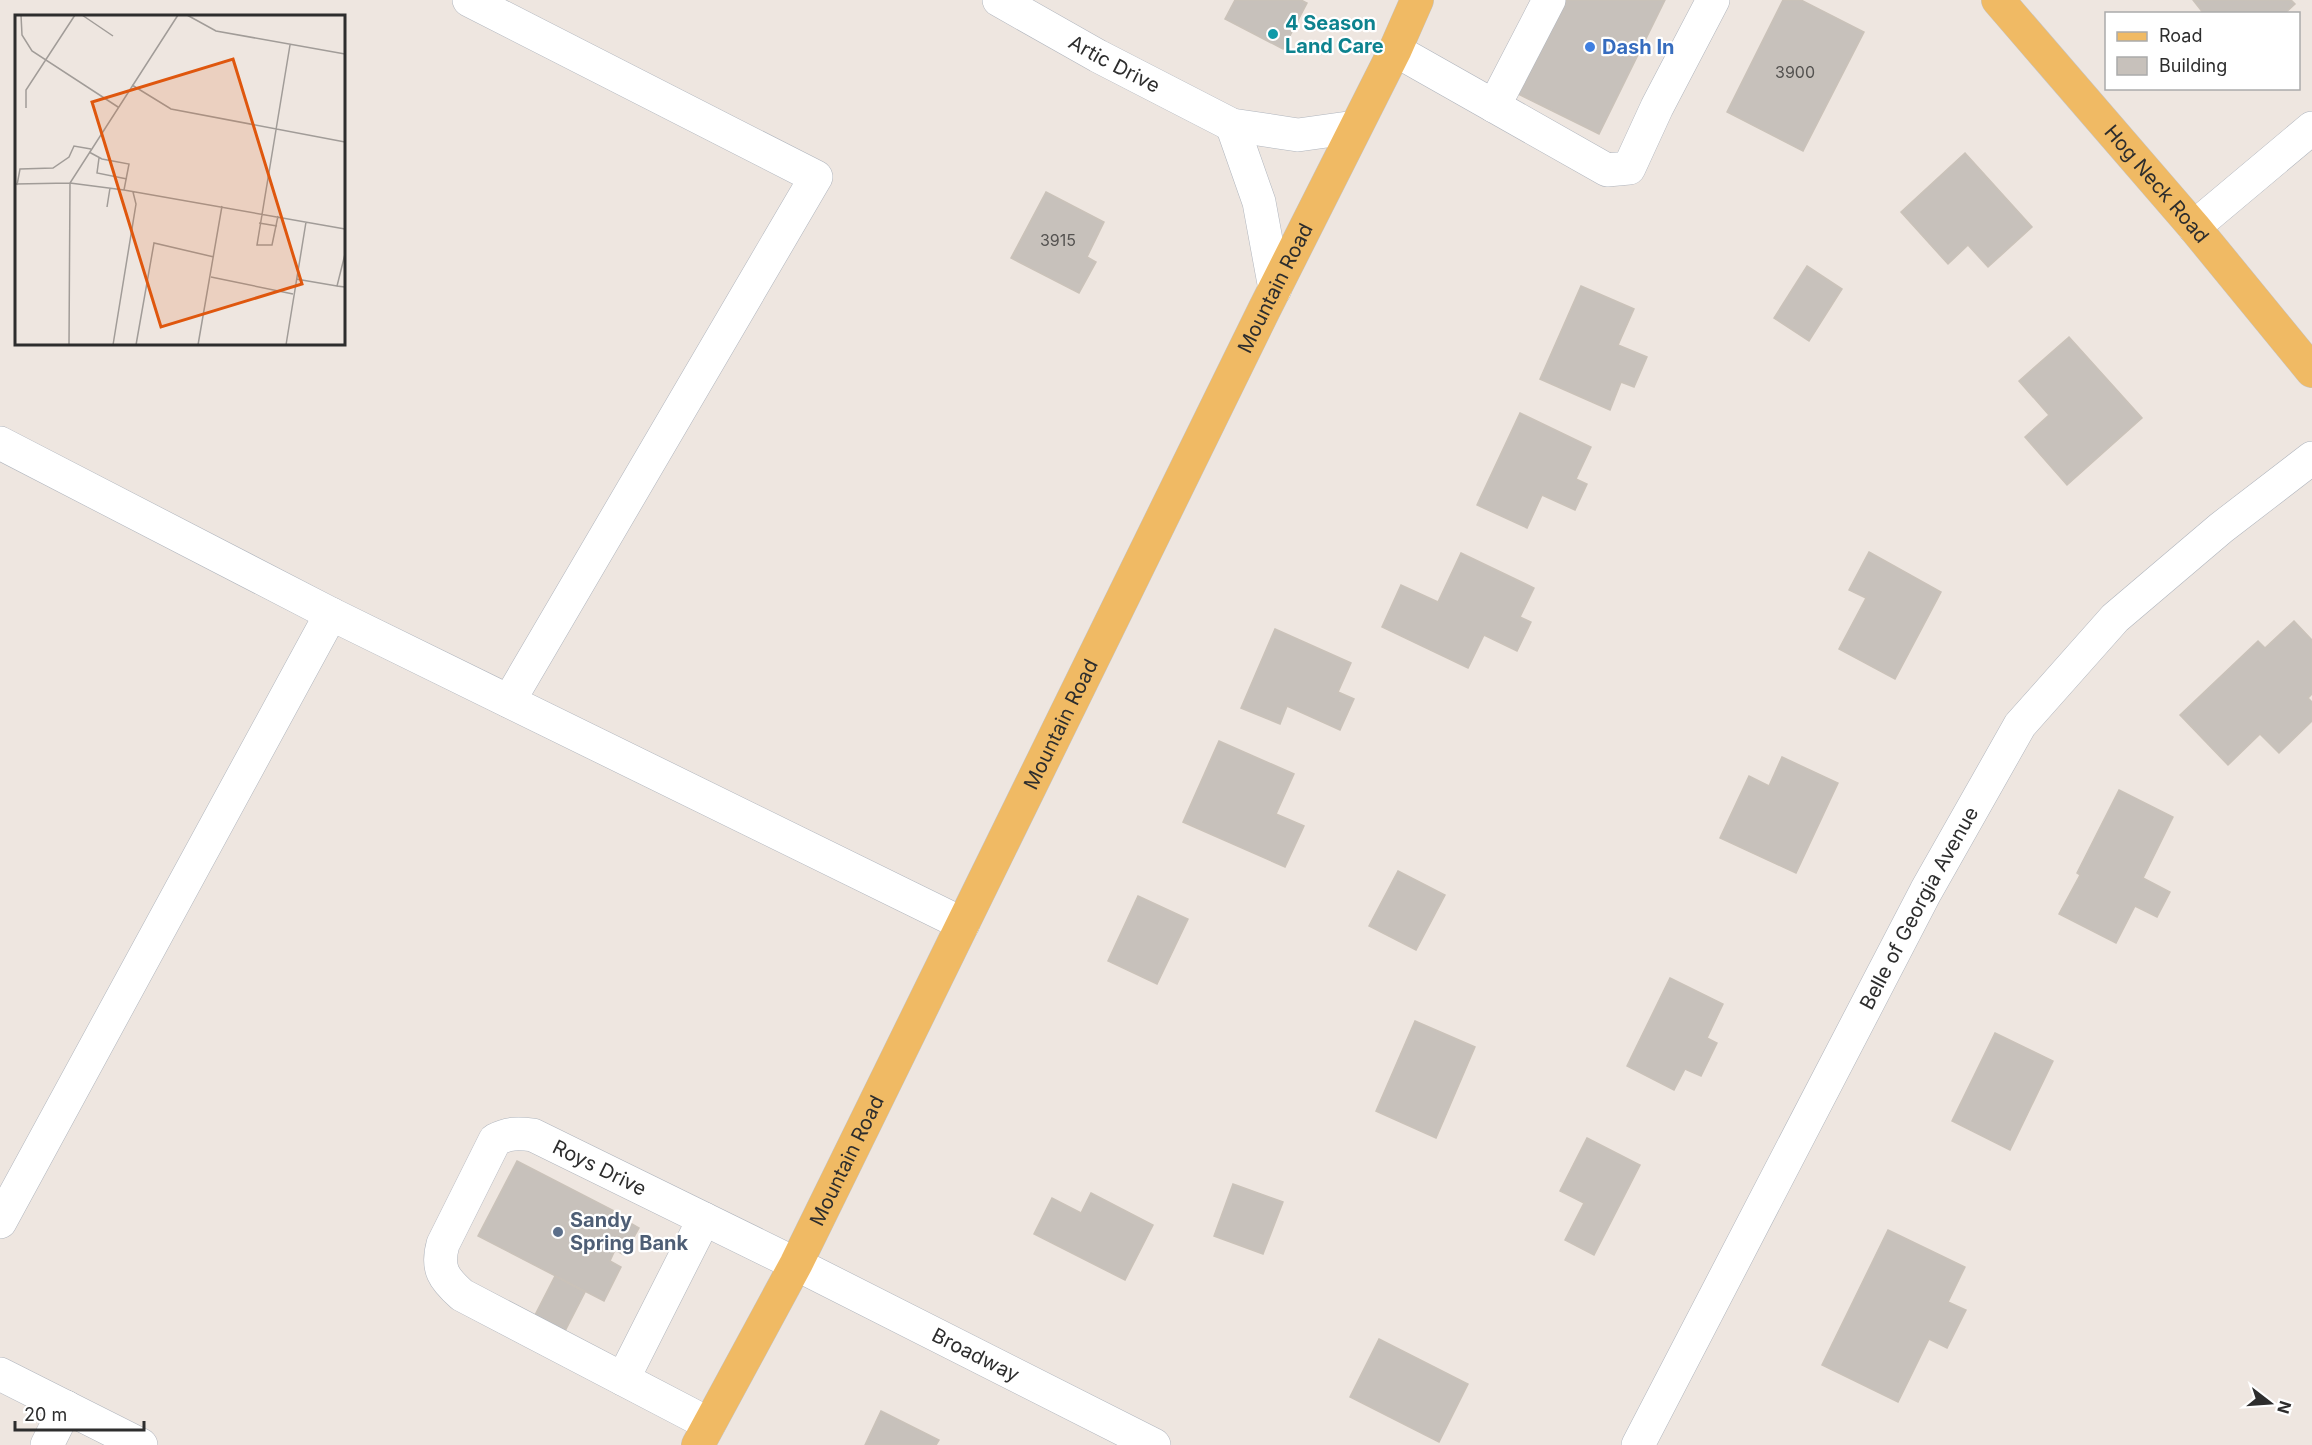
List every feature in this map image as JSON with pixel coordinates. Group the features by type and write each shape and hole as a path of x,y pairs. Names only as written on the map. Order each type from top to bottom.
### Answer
{"main road":[{"name":"Mountain Road","path":"703,1435 796,1264 1275,289 1395,50 1417,0"},
{"name":"Hog Neck Road","path":"1998,0 2194,227 2312,371"}],"street":[{"path":"469,0 816,177 509,701"},
{"name":"Artic Drive","path":"999,0 1098,56 1232,125 1298,135 1355,127"},
{"path":"1494,106 1549,0"},
{"path":"1395,50 1607,170 1629,168 1657,107 1713,0"},
{"path":"1232,125 1259,202 1275,289"},
{"path":"2194,227 2312,128"},
{"path":"0,443 331,614 963,924"},
{"name":"Belle of Georgia Avenue","path":"1638,1445 1926,891 2020,725 2115,618 2221,528 2312,458"},
{"path":"0,1222 331,614"},
{"name":"Roys Drive","path":"623,1379 462,1295 449,1283 442,1270 439,1257 443,1244 495,1140 519,1133 532,1135 796,1264"},
{"path":"703,1435 623,1379 704,1219"},
{"name":"Broadway","path":"796,1264 1154,1445"},
{"path":"0,1374 141,1445"},
{"path":"47,1445 66,1407"}],"building":[{"name":"4 Season Land Care","path":"1235,0 1301,0 1307,3 1283,49 1225,19"},
{"name":"Dash In","path":"1562,0 1665,0 1599,134 1516,93"},
{"path":"1783,0 1801,0 1864,32 1803,151 1727,112"},
{"path":"2193,0 2291,0 2295,4 2286,12 2202,12"},
{"path":"1965,153 2032,227 1988,267 1968,245 1948,264 1901,212"},
{"path":"1046,192 1104,222 1087,257 1096,262 1079,293 1011,258"},
{"path":"1807,266 1842,289 1809,341 1774,318"},
{"path":"1581,286 1634,309 1618,345 1647,357 1634,387 1621,382 1610,410 1540,379"},
{"path":"2069,337 2142,418 2067,485 2025,437 2049,415 2019,381"},
{"path":"1520,413 1591,447 1576,479 1587,484 1575,510 1542,495 1527,528 1477,505"},
{"path":"1869,552 1941,592 1895,679 1839,649 1866,598 1849,590"},
{"path":"1461,553 1534,588 1520,617 1531,622 1517,651 1484,635 1468,668 1382,627 1401,585 1438,602"},
{"path":"2294,621 2312,640 2312,694 2308,698 2312,702 2312,721 2279,753 2260,734 2228,765 2180,715 2258,641 2265,648"},
{"path":"1275,629 1351,663 1338,692 1354,699 1340,730 1287,706 1280,724 1241,708"},
{"path":"1219,741 1294,774 1276,814 1304,826 1285,867 1183,822"},
{"path":"1782,757 1838,783 1796,873 1720,838 1749,776 1769,786"},
{"path":"2119,790 2173,817 2143,878 2170,892 2157,917 2135,906 2116,943 2059,914 2080,875 2077,873"},
{"path":"1398,871 1445,895 1416,950 1369,926"},
{"path":"1138,896 1188,919 1157,984 1108,961"},
{"path":"1670,978 1723,1004 1707,1038 1717,1043 1701,1076 1685,1069 1674,1090 1627,1066"},
{"path":"1415,1021 1475,1047 1436,1138 1376,1111"},
{"path":"1995,1033 2053,1061 2010,1150 1952,1121"},
{"path":"1587,1138 1640,1165 1594,1255 1565,1240 1584,1203 1560,1191"},
{"name":"Sandy Spring Bank","path":"517,1161 626,1217 625,1220 639,1228 624,1255 615,1250 610,1261 621,1267 604,1301 478,1236"},
{"path":"1233,1184 1283,1202 1263,1254 1214,1236"},
{"path":"1091,1193 1153,1225 1125,1280 1034,1234 1052,1198 1081,1213"},
{"path":"1888,1230 1965,1267 1948,1302 1966,1310 1947,1348 1929,1339 1898,1402 1822,1365"},
{"path":"555,1276 585,1292 563,1335 533,1319"},
{"path":"1379,1339 1468,1384 1439,1442 1350,1397"},
{"path":"881,1411 939,1440 936,1445 865,1445"}],"place":[{"name":"4 Season Land Care","path":"1273,34"},
{"name":"Dash In","path":"1590,47"},
{"name":"Sandy Spring Bank","path":"558,1232"}]}
